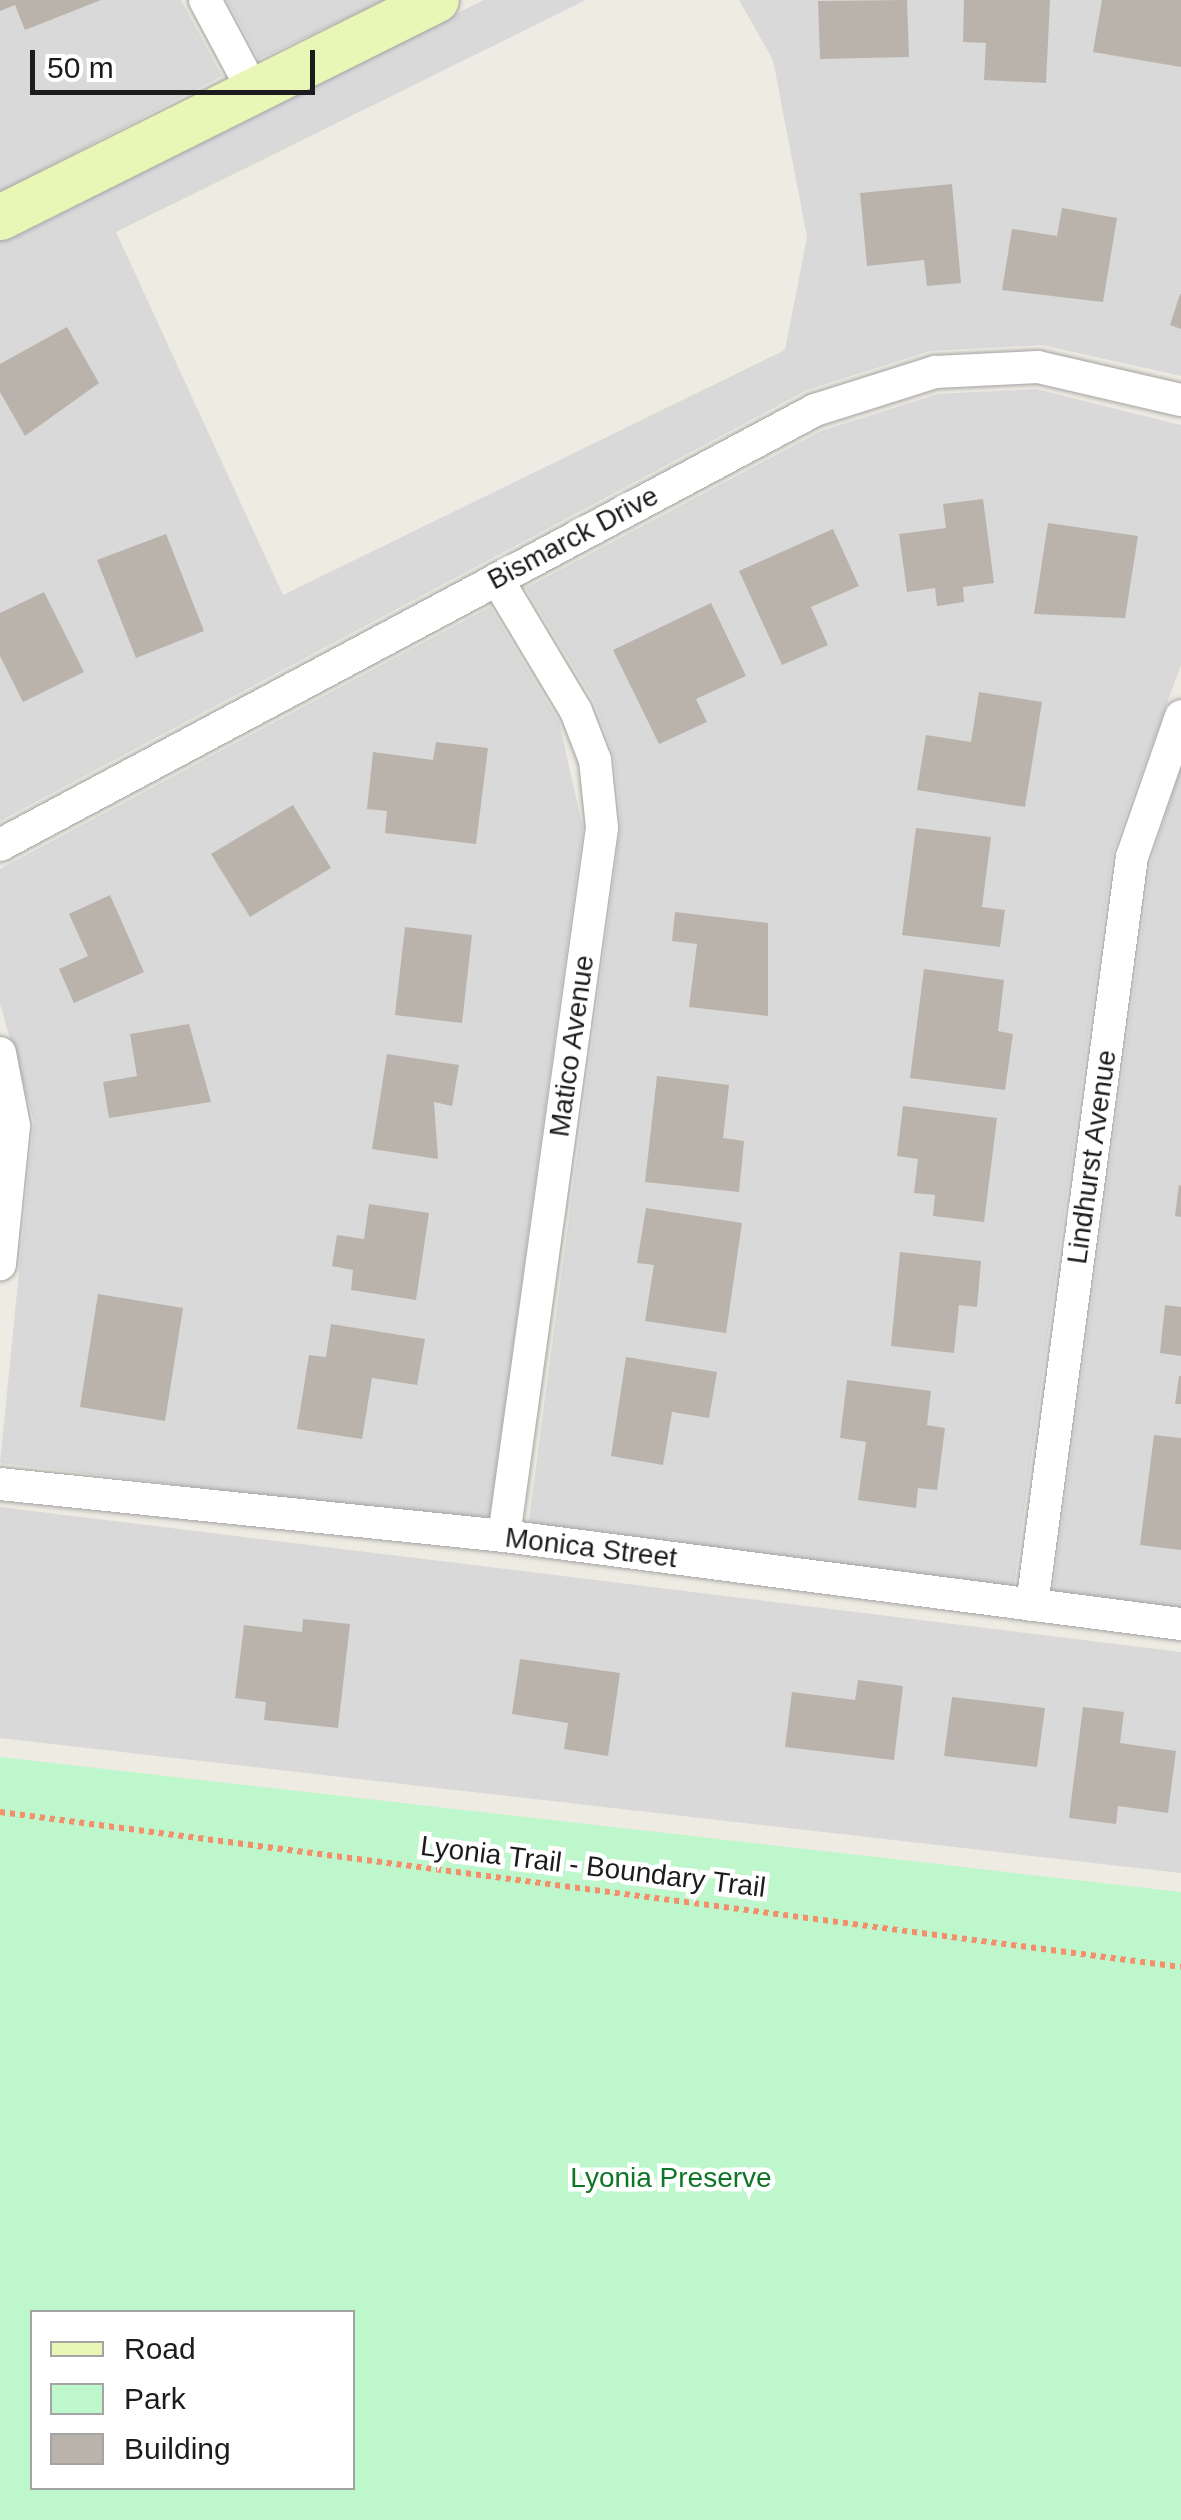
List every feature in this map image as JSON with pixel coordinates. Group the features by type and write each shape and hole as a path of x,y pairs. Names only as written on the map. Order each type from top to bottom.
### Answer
{"street":[{"path":"204,0 251,86"},
{"path":"0,217 251,86 436,0"},
{"name":"Bismarck Drive","path":"0,845 815,410 935,372 1038,366 1181,400"},
{"name":"Matico Avenue","path":"497,579 576,711 595,760 602,828 504,1536"},
{"name":"Lindhurst Avenue","path":"1032,1605 1132,857 1181,716"},
{"path":"0,1053 14,1126 0,1264"},
{"name":"Monica Street","path":"0,1484 504,1536 1181,1624"}],"path":[{"name":"Lyonia Trail - Boundary Trail","path":"0,1812 1181,1967"}],"shaded area":[{"path":"0,0 181,0 222,76 0,192"},
{"path":"227,0 385,0 259,59"},
{"path":"484,0 586,0 116,232 283,595 785,350 807,237 773,60 739,0 1181,0 1181,376 1042,345 930,351 807,390 0,821 0,240"},
{"path":"1036,389 1181,425 1181,665 1113,851 1014,1586 528,1527 621,824 614,756 594,701 526,588 821,431 938,394"},
{"path":"490,607 559,722 583,828 489,1523 0,1463 34,1121 0,1004 0,869"},
{"path":"1181,766 1181,1608 1053,1592 1151,862"},
{"path":"0,1507 1181,1652 1181,1873 0,1738"}],"green space":[{"name":"Lyonia Preserve","path":"0,1757 1181,1892 1181,2520 0,2520"}],"building":[{"path":"0,0 101,0 25,30 15,5 0,11"},
{"path":"907,0 909,57 820,59 818,1"},
{"path":"964,0 1050,0 1046,83 984,80 986,43 963,42"},
{"path":"1102,0 1181,0 1181,67 1093,52"},
{"path":"952,184 961,283 927,286 924,260 867,266 860,193"},
{"path":"1062,208 1117,218 1103,302 1002,290 1012,229 1057,236"},
{"path":"1181,294 1181,329 1170,325"},
{"path":"67,327 99,383 25,436 0,392 0,364"},
{"path":"983,499 994,583 963,587 964,602 937,606 935,588 907,592 899,534 946,528 943,504"},
{"path":"1048,523 1138,536 1125,618 1034,614"},
{"path":"833,529 859,586 811,607 828,645 782,665 739,571"},
{"path":"166,534 204,631 136,658 97,560"},
{"path":"44,592 84,672 23,702 0,656 0,613"},
{"path":"711,603 746,676 696,699 707,722 659,744 613,650"},
{"path":"979,692 1042,702 1025,807 917,790 926,735 971,742"},
{"path":"436,742 488,748 476,844 385,833 387,811 367,809 373,752 433,760"},
{"path":"293,805 331,868 250,917 211,854"},
{"path":"916,828 991,837 982,907 1005,910 1000,947 902,935"},
{"path":"110,895 144,972 74,1003 59,969 88,956 69,914"},
{"path":"675,912 768,923 768,1016 689,1007 697,944 672,941"},
{"path":"405,927 472,935 462,1023 395,1015"},
{"path":"924,969 1004,980 998,1031 1013,1034 1005,1090 910,1078"},
{"path":"189,1024 211,1102 109,1118 103,1082 137,1076 130,1034"},
{"path":"387,1054 459,1065 452,1106 434,1102 438,1159 372,1149"},
{"path":"657,1076 729,1085 723,1138 744,1141 739,1192 645,1182"},
{"path":"903,1106 997,1118 984,1222 933,1216 935,1195 914,1193 918,1159 897,1156"},
{"path":"1181,1186 1181,1217 1175,1216"},
{"path":"369,1204 429,1213 416,1300 351,1290 353,1270 332,1266 337,1235 364,1239"},
{"path":"646,1208 742,1223 726,1333 645,1321 654,1265 637,1263"},
{"path":"900,1252 981,1261 977,1307 959,1305 954,1353 891,1346"},
{"path":"98,1294 183,1308 165,1421 80,1407"},
{"path":"1165,1305 1181,1307 1181,1356 1160,1353"},
{"path":"331,1324 425,1339 417,1385 372,1378 362,1439 297,1429 309,1355 326,1357"},
{"path":"626,1357 717,1372 709,1418 672,1412 663,1465 611,1456"},
{"path":"1179,1376 1181,1404 1175,1404"},
{"path":"847,1380 931,1391 927,1425 945,1428 937,1490 918,1488 916,1508 858,1500 866,1442 840,1438"},
{"path":"1154,1435 1181,1438 1181,1550 1140,1545"},
{"path":"303,1619 350,1624 338,1728 264,1720 266,1702 235,1698 244,1625 302,1632"},
{"path":"520,1659 620,1673 608,1756 564,1749 568,1723 512,1714"},
{"path":"858,1680 903,1686 894,1760 785,1747 792,1692 855,1700"},
{"path":"952,1697 1045,1708 1037,1767 944,1756"},
{"path":"1083,1707 1124,1712 1120,1743 1176,1751 1168,1813 1118,1806 1116,1824 1069,1818"}]}
